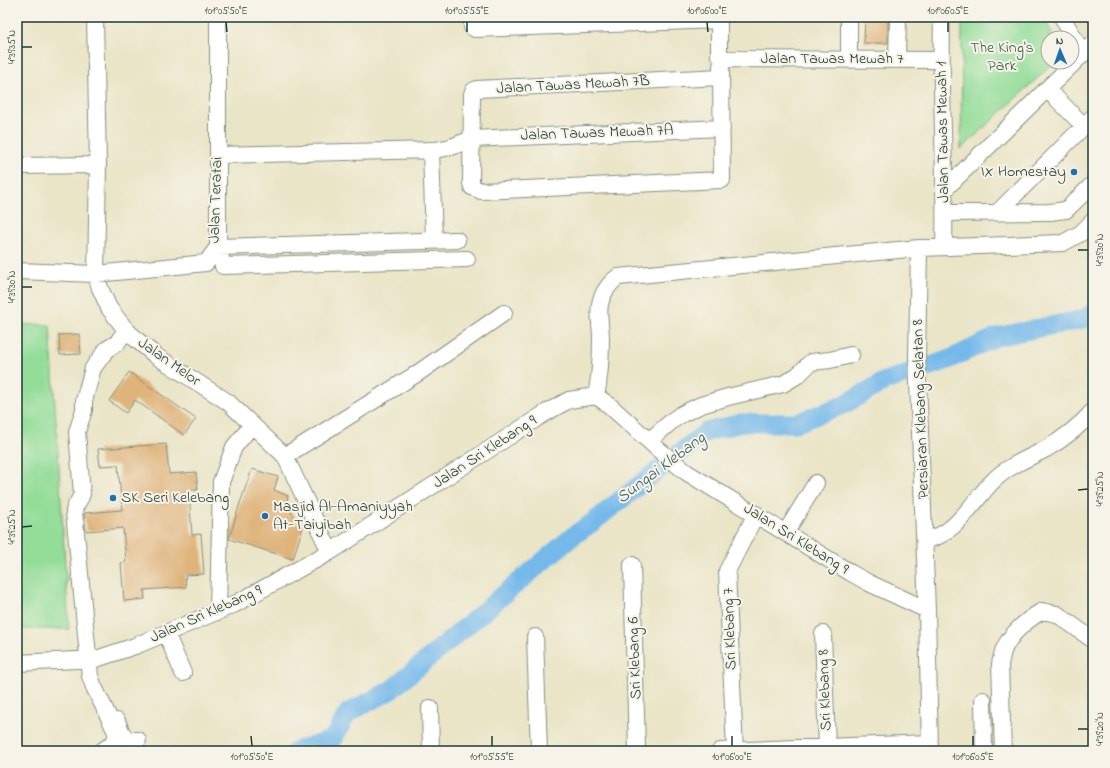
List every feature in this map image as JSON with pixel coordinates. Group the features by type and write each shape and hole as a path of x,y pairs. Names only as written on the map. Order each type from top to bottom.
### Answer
{"street":[{"name":"Jalan Melor","path":"95,17 98,165 96,274 100,288 109,308 126,330 156,356 228,402 285,456 330,552"},
{"name":"Jalan Teratai","path":"17,271 96,274 206,263 218,247 218,17"},
{"path":"472,17 472,27 475,29 719,18 719,55 723,60 721,66 722,128"},
{"path":"849,17 849,60"},
{"path":"897,60 898,17"},
{"name":"Jalan Tawas Mewah 1","path":"942,17 941,60 945,213 944,246"},
{"path":"944,189 1088,49 1062,17"},
{"name":"Jalan Tawas Mewah 7","path":"723,60 941,60"},
{"name":"Jalan Tawas Mewah 7B","path":"721,77 476,89 472,94 471,183 472,187 482,191 722,180 722,128"},
{"path":"998,212 1089,122 1047,89"},
{"name":"Jalan Tawas Mewah 7A","path":"218,155 431,150 451,147 472,139 722,128"},
{"path":"431,150 434,241"},
{"path":"17,166 98,165"},
{"path":"945,213 1050,212 1066,210 1093,184"},
{"path":"596,396 600,379 600,304 605,291 612,281 618,277 944,246 1063,243 1081,233 1093,221"},
{"path":"457,240 218,247 223,266 467,259"},
{"name":"Persiaran Klebang Selatan 8","path":"919,248 917,356 925,540 930,747"},
{"path":"285,456 418,373 504,313"},
{"path":"102,751 116,740 116,732 90,676 92,660 74,512 82,494 77,432 84,410 84,401 94,364 107,349 117,342 126,330"},
{"path":"654,446 673,420 701,405 783,384 798,375 811,362 830,360 851,355"},
{"name":"Jalan Sri Klebang 9","path":"17,663 92,660 135,646 218,612 330,552 547,412 569,400 596,396 609,405 654,446 686,472 869,583 927,610"},
{"path":"925,540 932,539 942,534 956,523 970,510 976,499 999,475 1059,440 1078,427 1093,411"},
{"path":"218,612 221,482 234,447 252,425"},
{"path":"786,532 816,483"},
{"name":"Sri Klebang 7","path":"735,751 727,571 756,514"},
{"name":"Sri Klebang 6","path":"632,565 638,751"},
{"path":"1003,751 1000,664 1003,651 1013,636 1028,620 1042,611 1057,614 1093,640"},
{"path":"166,633 183,673"},
{"name":"Sri Klebang 8","path":"823,634 827,747"},
{"path":"536,637 540,751"},
{"path":"92,660 122,733 128,740 138,740"},
{"path":"983,700 984,751"},
{"path":"430,708 431,751"},
{"path":"720,751 827,747 930,747"}],"green space":[{"name":"The King's Park","path":"962,17 1043,17 1050,30 1040,30 1040,70 1046,70 961,149"},
{"path":"17,324 50,325 69,629 17,629"}],"building":[{"path":"865,17 888,17 888,43 864,43"},
{"path":"79,334 81,354 60,355 59,335"},
{"path":"129,372 196,419 184,435 135,400 126,413 109,401"},
{"path":"166,444 169,474 196,472 198,490 189,490 192,535 201,534 204,574 185,575 186,587 144,590 145,599 124,601 121,563 126,562 123,528 86,531 84,513 122,510 118,465 100,466 98,449"},
{"name":"Masjid Al-Amaniyyah At-Taiyibah","path":"252,469 278,477 274,490 288,496 286,506 303,527 293,559 229,539"}],"waterway":[{"name":"Sungai Klebang","path":"295,751 332,740 348,713 391,690 573,536 593,522 706,432 741,423 797,423 845,404 885,381 948,360 996,337 1084,319 1093,313"}],"place":[{"name":"IX Homestay","path":"1074,172"},
{"name":"SK Seri Kelebang","path":"113,498"},
{"name":"Masjid Al-Amaniyyah At-Taiyibah","path":"265,516"}]}
